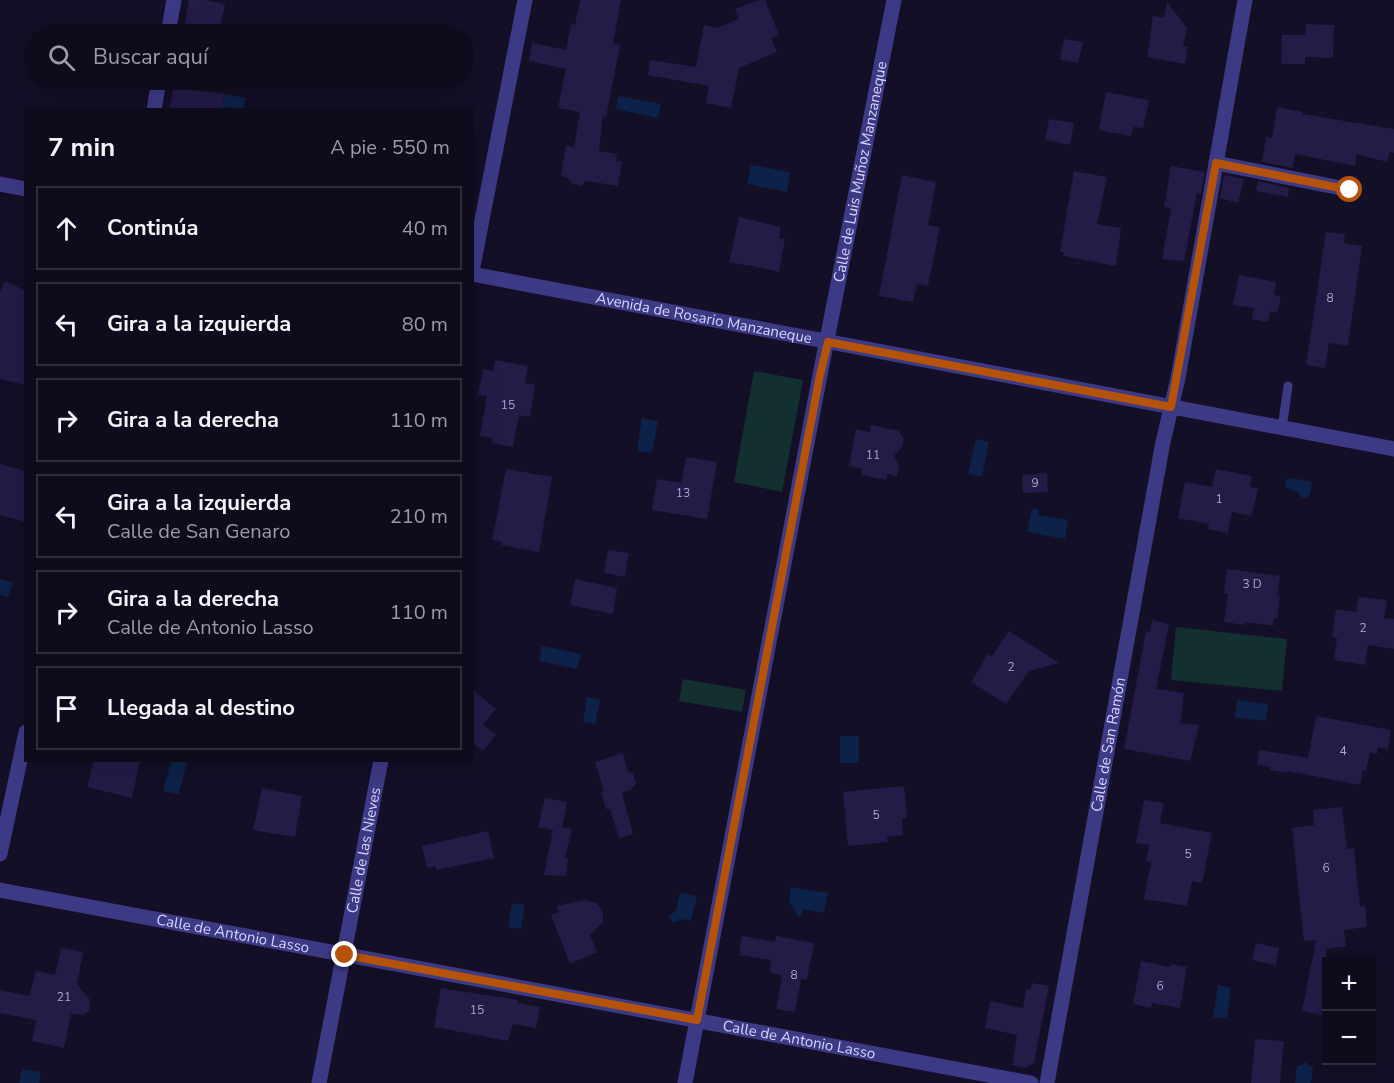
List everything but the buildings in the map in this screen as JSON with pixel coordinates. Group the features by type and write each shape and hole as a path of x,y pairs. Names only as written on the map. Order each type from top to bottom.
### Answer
{"street":[{"path":"170,24 174,0"},
{"path":"474,262 525,0"},
{"name":"Calle de Luis Muñoz Manzaneque","path":"685,1083 894,0"},
{"name":"Calle de San Ramón","path":"1047,1083 1245,0"},
{"path":"153,108 157,90"},
{"path":"1216,163 1350,190"},
{"path":"0,184 24,189"},
{"name":"Avenida de Rosario Manzaneque","path":"474,272 1394,449"},
{"path":"0,854 24,741"},
{"name":"Calle de las Nieves","path":"319,1083 381,762"},
{"name":"Calle de Antonio Lasso","path":"0,890 1031,1083"}],"lane":[{"path":"1282,428 1288,386"}],"green space":[{"path":"754,371 803,380 782,492 734,482"},
{"path":"1176,627 1287,639 1282,691 1171,680"},
{"path":"683,679 746,690 742,712 679,701"}],"water":[{"path":"224,94 246,98 243,108 221,108"},
{"path":"618,96 661,104 658,118 616,109"},
{"path":"751,165 790,172 787,192 747,184"},
{"path":"642,418 658,421 652,453 637,451"},
{"path":"976,439 989,442 982,477 968,474"},
{"path":"1292,478 1312,482 1308,497 1302,498 1298,492 1285,487 1286,480"},
{"path":"1032,508 1038,509 1039,515 1068,520 1065,539 1027,532"},
{"path":"0,579 13,582 8,597 0,595"},
{"path":"542,646 581,654 577,669 539,661"},
{"path":"587,697 600,700 595,724 583,722"},
{"path":"1237,700 1268,704 1266,721 1235,717"},
{"path":"840,736 859,736 859,763 840,763"},
{"path":"171,762 187,762 179,794 163,791"},
{"path":"791,887 828,893 824,913 803,909 802,916 798,916 789,902"},
{"path":"680,893 697,896 691,921 682,919 673,923 669,916 676,911"},
{"path":"512,903 525,905 521,929 508,927"},
{"path":"1218,985 1231,988 1227,1019 1213,1017"},
{"path":"1305,1062 1313,1068 1311,1083 1295,1083 1297,1066"},
{"path":"22,1069 41,1072 39,1083 19,1083"}],"route":[{"path":"345,955 697,1020 828,342 1171,407 1216,163 1350,190"}]}
